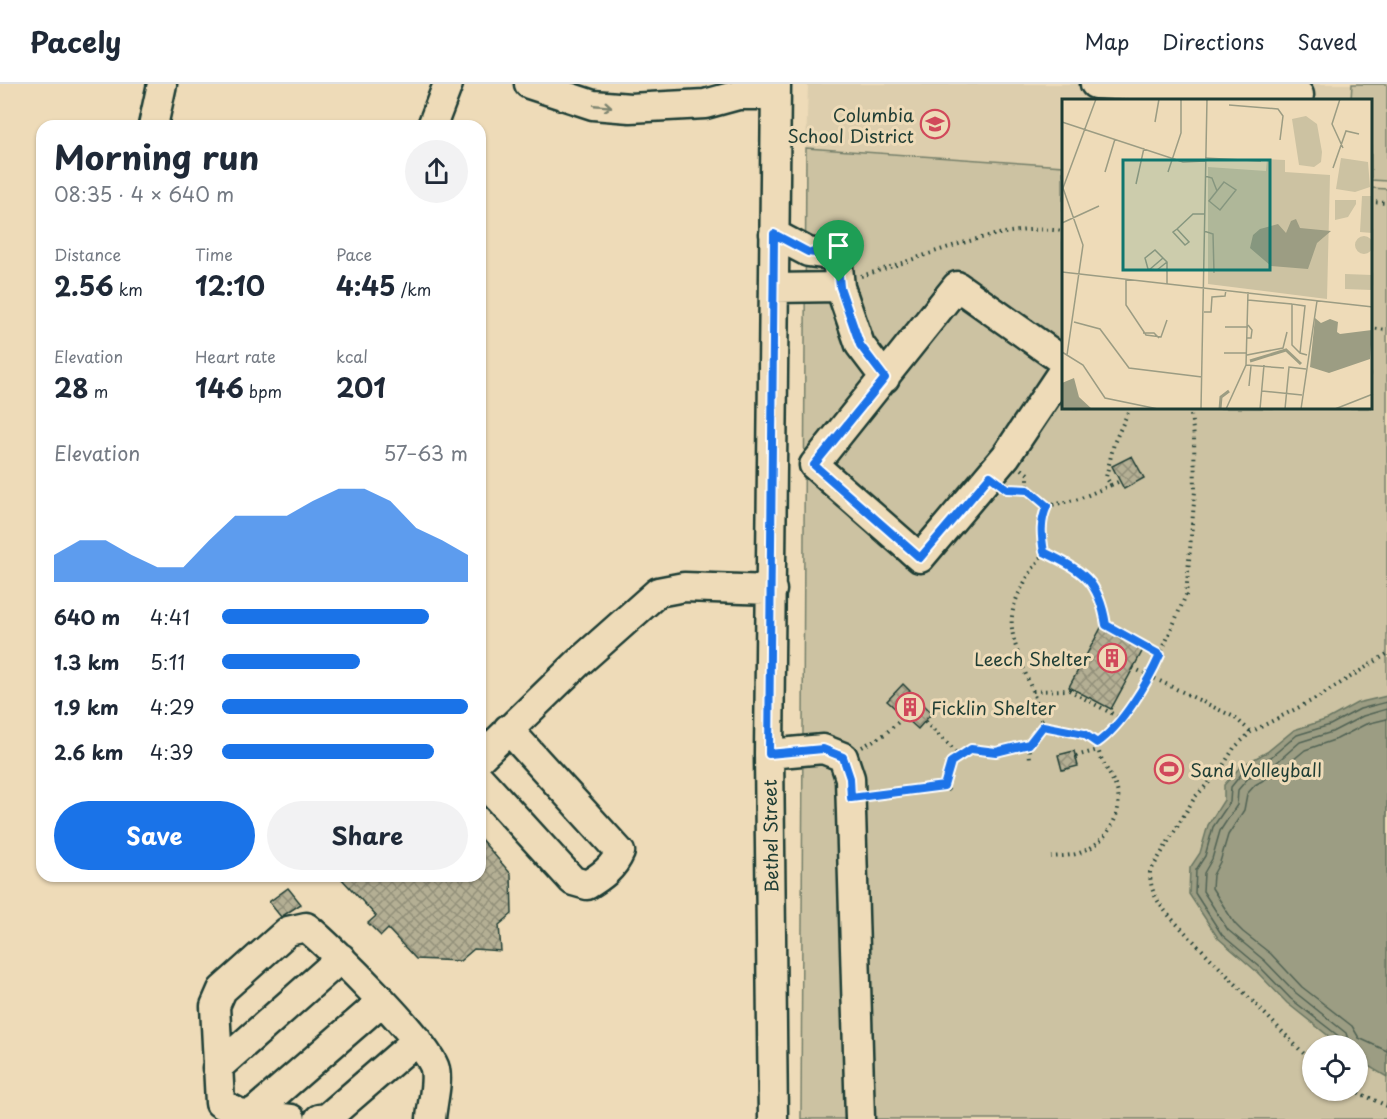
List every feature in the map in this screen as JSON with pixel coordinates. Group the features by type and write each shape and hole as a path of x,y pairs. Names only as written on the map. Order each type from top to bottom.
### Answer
{"street":[{"path":"154,120 162,84"},
{"path":"434,120 448,84"},
{"path":"538,87 592,84"},
{"path":"700,84 738,96"},
{"path":"1095,84 1299,95"},
{"path":"538,87 593,105 630,108 705,104 775,90"},
{"name":"Bethel Street","path":"773,1119 769,754 775,90"},
{"path":"774,234 808,252 837,256 840,284 860,345 885,378"},
{"path":"774,288 840,284"},
{"path":"1062,360 957,286 814,465 920,558 990,476 1062,372"},
{"path":"486,752 658,592 684,587 772,590"},
{"path":"486,786 573,881 587,885 604,874 615,862 620,852 508,729"},
{"path":"769,754 823,749 843,757 850,778 860,1119"},
{"path":"291,1119 239,1113 220,1103 214,1006 222,990 288,931 306,927 341,958 417,1040 435,1068 431,1119"},
{"path":"217,1068 341,958"},
{"path":"252,1114 381,1002"},
{"path":"319,1119 327,1118 417,1040"}],"path":[{"path":"1372,202 1387,203"},
{"path":"840,284 1004,232 1037,228 1062,231"},
{"path":"1372,328 1387,330"},
{"path":"1111,485 1106,477 1108,463 1129,410"},
{"path":"1097,743 1112,731 1151,676 1186,595 1195,491 1194,436 1190,410"},
{"path":"990,476 1007,489 1028,490 1047,506"},
{"path":"1047,506 1079,499 1120,481"},
{"path":"1043,726 1033,691 1019,661 1010,627 1015,602 1044,552 1041,536 1042,517 1047,506"},
{"path":"1044,552 1085,573 1095,586 1106,625 1160,655"},
{"path":"1302,1052 1171,918 1158,902 1150,886 1150,872 1154,861 1196,797 1219,772 1233,748 1251,732 1317,698 1387,654"},
{"path":"1133,668 1234,717 1251,732"},
{"path":"1033,691 1069,690 1120,718"},
{"path":"843,757 885,734 904,717"},
{"path":"925,722 960,755"},
{"path":"1043,726 1084,734 1097,743 1117,791 1120,806 1114,821 1093,847 1082,852 1052,857"},
{"path":"944,786 951,762 960,755 971,749 996,752 1029,744 1043,726"},
{"path":"1029,744 1030,760"},
{"path":"1076,756 1098,750"},
{"path":"944,786 950,792"},
{"path":"851,798 944,786"},
{"path":"1368,1097 1387,1106"}],"shaded area":[{"name":"Columbia School District","path":"808,84 1387,84 1387,189 1372,188 1372,99 1062,99 1062,166 806,148"},
{"path":"1352,84 1387,84 1387,181 1372,180 1372,99 1351,99"},
{"path":"806,148 1062,166 1062,410 1372,410 1372,188 1387,189 1387,1119 801,1119"}],"water":[{"path":"1387,696 1387,1077 1368,1066 1368,1035 1327,1035 1287,1003 1256,971 1218,938 1189,894 1190,868 1200,853 1208,825 1224,800 1224,785 1241,766 1267,752 1294,730 1328,719 1357,703"}],"building":[{"path":"1132,456 1144,478 1124,489 1112,466"},
{"name":"Leech Shelter","path":"1102,626 1144,648 1111,709 1069,687"},
{"name":"Ficklin Shelter","path":"903,684 932,713 918,729 887,701"},
{"path":"1074,751 1078,766 1062,770 1058,755"},
{"path":"486,845 511,874 512,914 499,925 501,951 474,949 460,961 416,959 388,929 381,936 368,923 376,916 345,882 486,882"},
{"path":"288,888 301,904 281,917 269,902"}],"place":[{"name":"Columbia School District","path":"935,124"},
{"name":"Leech Shelter","path":"1112,658"},
{"name":"Ficklin Shelter","path":"910,707"},
{"name":"Sand Volleyball","path":"1169,769"}],"route":[{"path":"774,234 808,252 837,256 839,282 860,345 885,378 814,465 920,558 990,476 1007,489 1028,490 1047,506 1042,517 1041,536 1044,552 1085,573 1095,586 1106,625 1160,655 1151,676 1112,731 1097,743 1084,734 1043,726 1029,744 996,752 971,749 960,755 951,762 944,786 851,798 850,778 843,757 823,749 769,754 774,234"}]}
